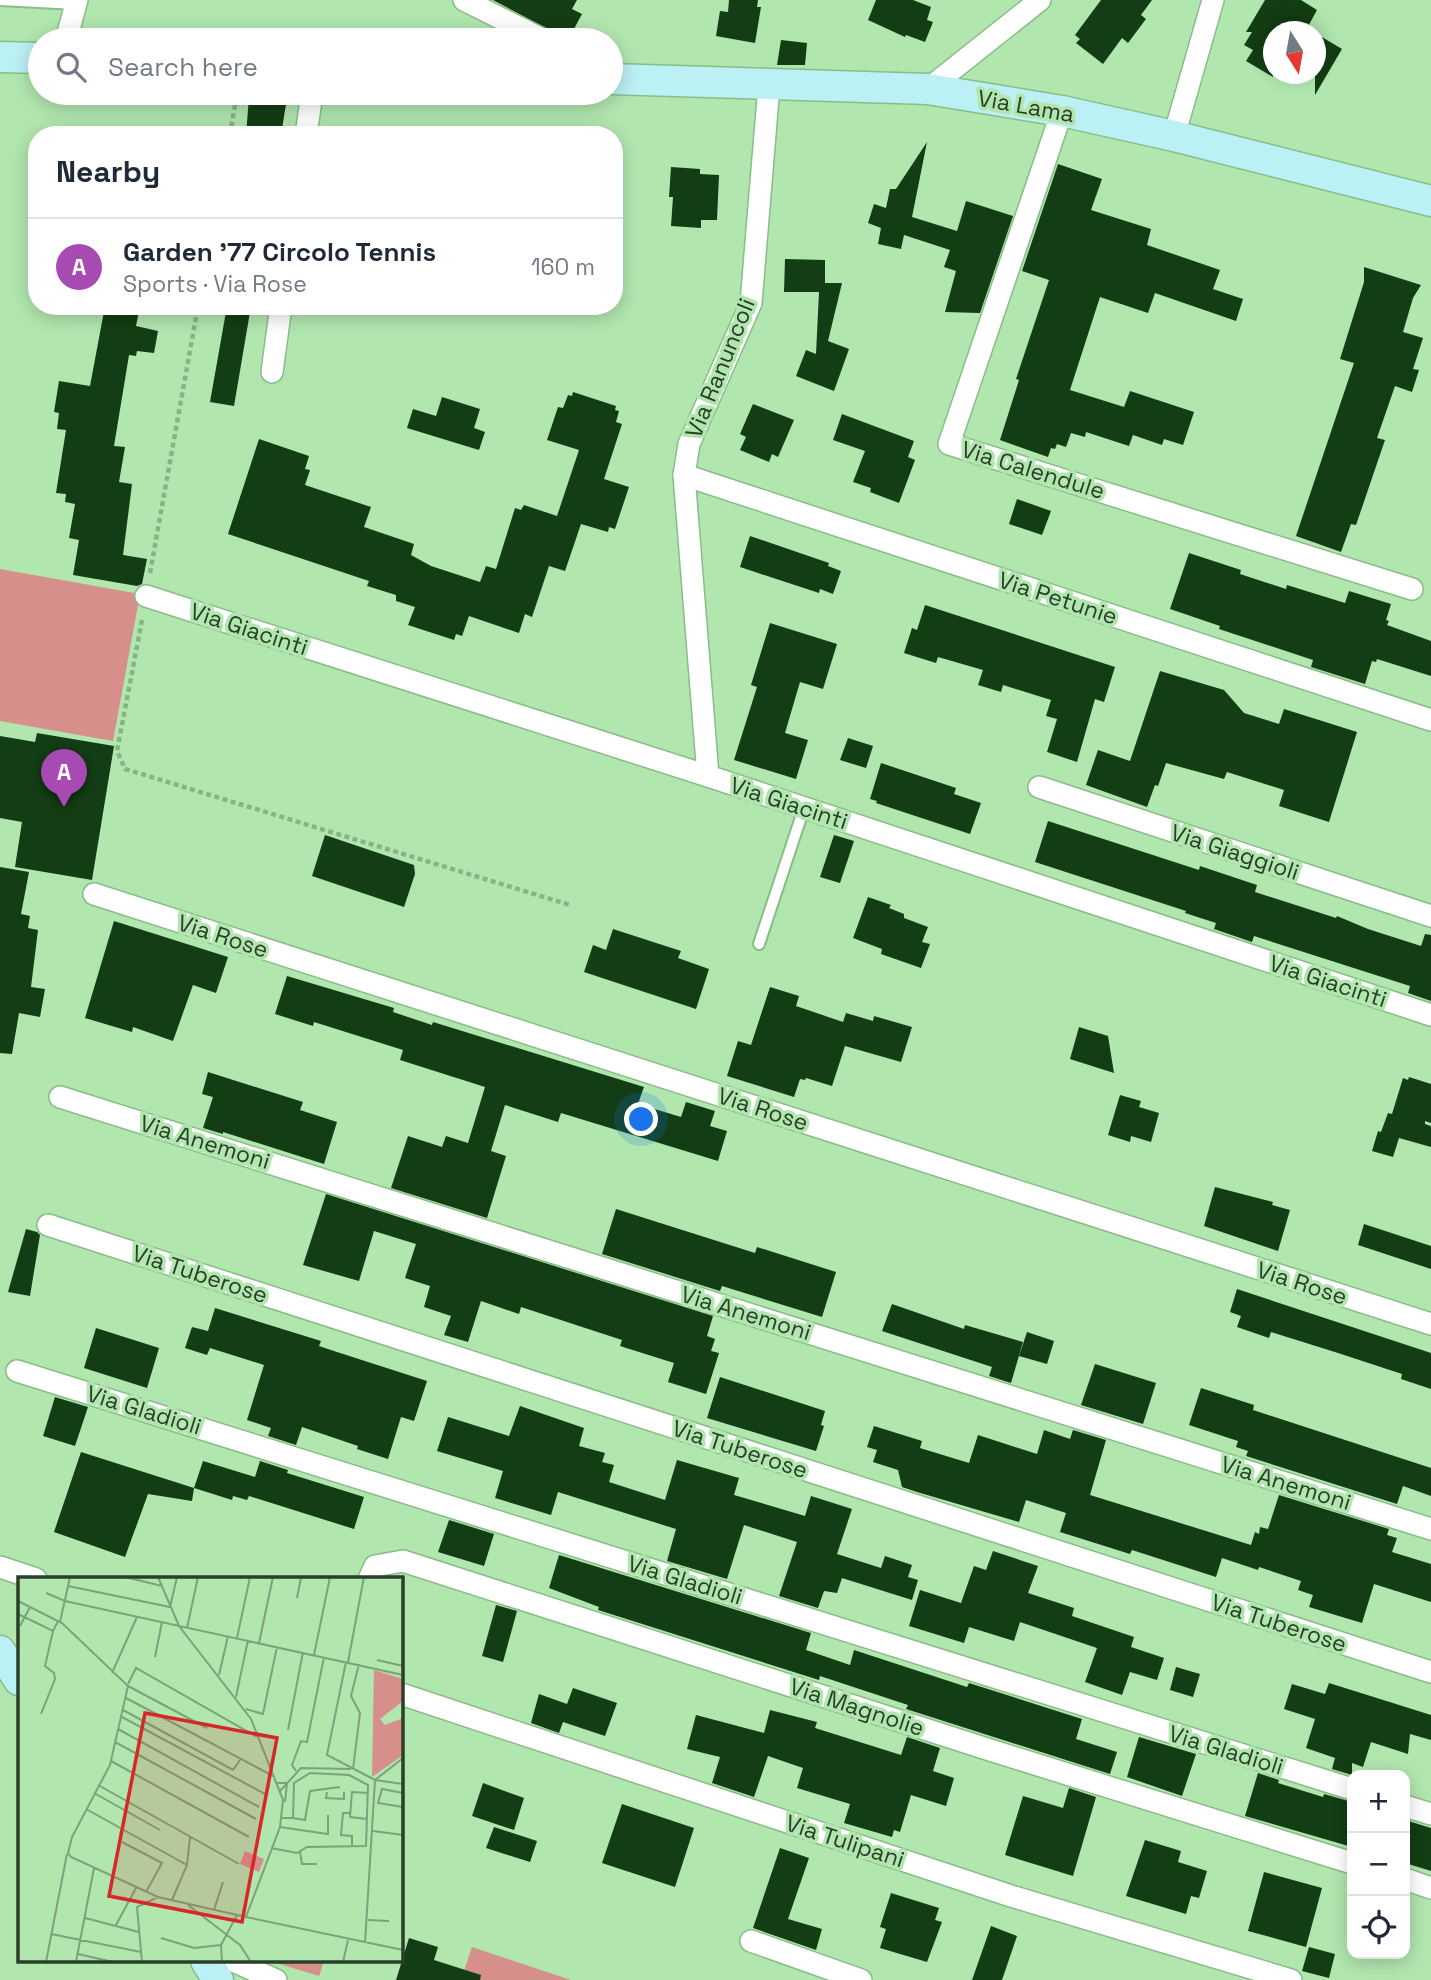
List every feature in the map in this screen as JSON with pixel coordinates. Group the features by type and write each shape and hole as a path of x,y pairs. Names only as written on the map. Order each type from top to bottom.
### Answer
{"street":[{"path":"464,0 520,28"},
{"path":"928,89 1040,0"},
{"path":"1174,136 1213,0"},
{"path":"69,28 76,2"},
{"path":"0,57 28,58"},
{"name":"Via Lama","path":"623,80 928,89 1062,111 1174,136 1431,201"},
{"name":"Via Ranuncoli","path":"708,776 684,475 689,444 751,303 769,86"},
{"path":"307,126 310,105"},
{"name":"Via Calendule","path":"1062,111 949,444 1412,589"},
{"path":"272,372 280,315"},
{"name":"Via Petunie","path":"684,475 1431,720"},
{"name":"Via Giacinti","path":"146,596 708,776 1431,1015"},
{"name":"Via Giaggioli","path":"1039,787 1431,916"},
{"name":"Via Rose","path":"94,894 1431,1325"},
{"name":"Via Anemoni","path":"60,1097 1431,1529"},
{"name":"Via Tuberose","path":"48,1225 1431,1672"},
{"name":"Via Gladioli","path":"18,1371 1347,1787"},
{"name":"Via Magnolie","path":"370,1577 375,1566 402,1560 990,1750 1347,1861"},
{"path":"0,1567 30,1577"},
{"path":"0,1651 18,1678"},
{"name":"Via Tulipani","path":"402,1694 1011,1896 1291,1980"},
{"path":"1410,1808 1431,1814"},
{"path":"1410,1881 1431,1888"},
{"path":"751,1941 861,1980"},
{"path":"207,1962 218,1980"},
{"path":"235,1962 276,1980"}],"lane":[{"path":"0,1 76,2"},
{"path":"760,944 804,808"}],"path":[{"path":"232,126 235,105"},
{"path":"196,315 117,751 125,769 570,905"}],"shaded area":[{"path":"0,569 140,594 113,741 0,721"},
{"path":"472,1947 571,1980 461,1980"},
{"path":"273,1962 324,1962 319,1976"}],"building":[{"path":"493,0 577,0 572,9 582,14 574,28 546,28"},
{"path":"729,0 758,0 757,7 761,7 755,43 716,36 720,11 728,12"},
{"path":"876,0 913,0 931,7 927,20 933,22 925,42 906,35 905,37 868,20"},
{"path":"1101,0 1152,0 1141,15 1146,19 1128,43 1122,38 1103,64 1076,43 1080,39 1075,35"},
{"path":"1265,0 1301,0 1317,10 1311,21 1263,21 1263,71 1246,61 1253,50 1244,45 1252,32 1246,32"},
{"path":"781,40 807,43 805,65 777,65"},
{"path":"1326,40 1342,49 1326,76"},
{"path":"1315,84 1321,84 1315,95"},
{"path":"248,105 286,105 282,126 247,126"},
{"path":"927,142 912,217 957,231 966,201 1013,216 980,313 945,312 956,271 944,267 950,250 904,235 901,249 878,244 881,228 868,223 874,204 886,208 890,189 896,189"},
{"path":"1058,164 1102,179 1091,210 1151,229 1147,245 1220,270 1213,289 1243,299 1236,321 1155,293 1148,313 1100,297 1070,390 1124,407 1130,391 1194,412 1183,445 1164,439 1162,445 1133,435 1129,446 1086,432 1085,437 1071,433 1066,447 1057,444 1055,449 1051,448 1048,457 1000,440 1019,380 1016,379 1049,280 1022,271"},
{"path":"671,167 700,169 700,174 719,175 717,220 701,220 701,228 671,226"},
{"path":"785,259 825,260 825,283 842,283 828,341 849,349 834,391 796,376 806,350 816,354 819,292 784,292"},
{"path":"1364,267 1421,285 1413,298 1403,332 1423,338 1413,369 1419,370 1412,392 1395,386 1377,438 1385,440 1356,525 1351,524 1341,552 1296,536 1354,363 1340,359 1364,282"},
{"path":"103,315 138,315 136,326 158,331 154,353 137,351 136,356 129,355 114,446 125,447 119,482 132,484 123,555 147,559 142,584 137,586 73,575 79,540 69,538 75,504 65,502 66,494 56,493 66,430 57,429 59,413 54,412 59,381 90,386"},
{"path":"225,315 249,315 234,406 210,402"},
{"path":"573,392 616,406 615,410 619,411 616,422 622,424 604,479 629,487 615,529 609,527 608,532 581,524 565,571 549,566 532,617 525,614 519,633 469,616 462,636 456,634 454,640 408,625 415,607 396,601 396,595 367,586 369,581 228,534 259,439 309,456 305,469 310,470 305,485 371,507 364,527 414,544 411,555 431,566 480,582 486,566 496,569 515,508 521,510 524,505 557,516 579,450 547,440 558,407 563,408 568,395 572,396"},
{"path":"442,397 480,409 474,428 485,432 479,450 407,428 413,409 436,416"},
{"path":"753,404 794,420 778,457 772,454 769,462 740,450 746,437 740,434"},
{"path":"842,414 914,441 908,457 915,460 899,503 853,482 865,451 833,440"},
{"path":"1017,499 1051,511 1042,535 1009,524"},
{"path":"750,536 829,563 828,566 841,571 833,594 820,589 819,593 740,567"},
{"path":"1189,553 1241,570 1240,574 1286,589 1287,585 1345,603 1349,591 1391,604 1387,625 1431,641 1431,676 1377,659 1376,662 1372,661 1365,684 1311,667 1313,660 1219,629 1220,626 1170,609"},
{"path":"925,605 1115,667 1104,702 1095,699 1077,762 1047,752 1057,719 1046,716 1051,700 1003,685 1001,692 978,685 983,670 938,657 936,663 904,653 912,628 917,630"},
{"path":"770,623 837,644 823,689 800,682 785,733 808,740 796,779 734,760 757,687 751,685"},
{"path":"1160,671 1224,690 1244,713 1279,724 1284,709 1357,732 1329,822 1279,806 1284,790 1227,772 1224,779 1166,763 1147,807 1086,785 1098,750 1130,761"},
{"path":"37,733 114,746 92,880 15,867 22,822 0,818 0,736 35,742"},
{"path":"848,738 873,746 866,768 840,760"},
{"path":"881,763 956,788 954,794 981,803 970,834 870,799"},
{"path":"1048,821 1199,870 1200,866 1257,885 1255,892 1336,918 1337,916 1421,946 1425,934 1431,935 1431,1001 1408,993 1410,986 1254,936 1252,942 1214,929 1216,923 1185,913 1186,911 1035,862"},
{"path":"325,835 414,865 415,874 404,907 312,876"},
{"path":"834,835 854,841 840,883 820,877"},
{"path":"0,867 29,872 21,914 30,916 28,928 38,930 31,987 45,989 40,1017 19,1013 12,1054 0,1053"},
{"path":"868,897 891,905 889,908 904,914 904,918 928,927 922,942 930,944 921,968 881,954 882,949 853,938"},
{"path":"114,921 228,957 216,993 193,985 173,1041 133,1027 132,1032 85,1018"},
{"path":"613,929 681,951 678,958 709,969 696,1009 584,972 593,945 606,950"},
{"path":"287,976 394,1008 393,1012 432,1025 433,1022 644,1087 638,1104 681,1117 686,1102 715,1111 710,1126 727,1131 718,1161 561,1113 558,1122 505,1105 491,1151 506,1156 487,1218 391,1188 408,1136 442,1147 446,1136 468,1143 485,1087 400,1060 403,1050 314,1022 313,1026 275,1014"},
{"path":"770,987 799,996 796,1006 843,1022 846,1013 873,1021 874,1016 912,1027 901,1062 845,1046 832,1086 806,1078 800,1079 794,1097 727,1076 738,1041 751,1045"},
{"path":"1079,1027 1108,1036 1114,1073 1070,1059"},
{"path":"208,1072 303,1102 300,1110 337,1122 324,1164 203,1128 213,1097 202,1094"},
{"path":"1409,1077 1431,1084 1431,1123 1425,1121 1425,1124 1431,1126 1431,1147 1399,1138 1393,1157 1372,1151 1378,1131 1381,1132 1388,1113 1392,1114 1403,1078 1408,1080"},
{"path":"1120,1095 1141,1101 1139,1107 1159,1113 1151,1142 1131,1136 1130,1142 1108,1135"},
{"path":"1215,1187 1273,1202 1272,1205 1290,1210 1278,1251 1204,1226"},
{"path":"326,1194 713,1316 707,1336 715,1339 711,1351 719,1353 706,1394 668,1382 674,1363 620,1346 622,1340 521,1307 519,1314 481,1301 468,1342 444,1335 451,1316 424,1307 430,1286 405,1278 416,1244 374,1231 359,1281 303,1265"},
{"path":"616,1209 755,1253 757,1247 836,1272 822,1317 722,1286 720,1291 602,1254"},
{"path":"1364,1224 1431,1246 1431,1269 1358,1245"},
{"path":"26,1229 40,1235 30,1296 8,1292"},
{"path":"1237,1289 1431,1353 1431,1389 1401,1379 1402,1374 1338,1353 1271,1332 1269,1338 1237,1327 1241,1316 1230,1312"},
{"path":"892,1304 964,1329 965,1325 1023,1342 1011,1383 989,1376 992,1367 882,1331"},
{"path":"215,1308 321,1341 319,1346 427,1381 414,1421 401,1417 388,1459 302,1427 296,1445 268,1436 271,1428 247,1420 264,1365 210,1348 207,1355 185,1348 192,1327 208,1331"},
{"path":"96,1328 159,1348 147,1388 84,1368"},
{"path":"1027,1332 1054,1341 1047,1364 1019,1356"},
{"path":"1095,1364 1156,1383 1143,1424 1081,1405"},
{"path":"720,1377 825,1411 821,1425 824,1426 816,1451 707,1418"},
{"path":"1201,1388 1254,1405 1253,1410 1431,1468 1431,1496 1403,1486 1397,1504 1246,1456 1248,1451 1236,1447 1238,1441 1189,1425"},
{"path":"55,1397 88,1407 75,1446 43,1436"},
{"path":"520,1406 584,1428 579,1446 605,1453 602,1462 614,1465 609,1482 665,1500 677,1460 739,1478 734,1495 805,1516 811,1496 852,1509 837,1554 881,1568 885,1556 912,1565 908,1577 918,1580 912,1600 842,1578 837,1593 824,1591 818,1608 779,1596 797,1542 744,1525 727,1579 667,1561 676,1529 558,1492 551,1515 495,1498 503,1471 437,1451 448,1417 509,1436"},
{"path":"874,1426 922,1441 920,1448 969,1463 978,1435 1037,1454 1044,1430 1070,1439 1073,1430 1106,1440 1090,1495 1251,1545 1255,1532 1259,1534 1260,1527 1268,1529 1279,1495 1389,1529 1387,1535 1397,1538 1392,1552 1431,1564 1431,1602 1374,1584 1362,1623 1309,1607 1313,1595 1298,1590 1301,1581 1259,1567 1258,1570 1222,1558 1216,1577 1132,1550 1130,1554 1060,1532 1066,1513 1026,1500 1019,1522 917,1492 902,1487 898,1470 873,1462 877,1450 867,1447"},
{"path":"81,1452 194,1488 192,1501 148,1494 125,1557 54,1532"},
{"path":"203,1461 255,1477 260,1461 288,1470 287,1473 364,1497 354,1529 249,1496 247,1500 233,1496 232,1500 194,1488"},
{"path":"449,1520 494,1534 484,1566 438,1552"},
{"path":"993,1551 1038,1566 1028,1593 1074,1608 1072,1616 1134,1637 1131,1647 1164,1658 1157,1680 1130,1672 1122,1695 1085,1682 1097,1648 1020,1622 1014,1641 969,1627 964,1643 909,1626 920,1590 961,1603 974,1566 986,1570"},
{"path":"559,1555 811,1633 806,1650 850,1665 854,1650 967,1687 969,1683 1082,1719 1076,1739 1117,1752 1110,1774 906,1709 908,1705 820,1676 819,1680 598,1610 599,1607 549,1588"},
{"path":"496,1605 517,1611 503,1662 482,1656"},
{"path":"1176,1667 1200,1674 1193,1697 1170,1690"},
{"path":"1329,1683 1431,1715 1431,1740 1410,1734 1408,1754 1371,1742 1363,1767 1352,1763 1352,1770 1347,1770 1347,1774 1332,1769 1335,1758 1306,1748 1315,1719 1284,1709 1292,1684 1325,1694"},
{"path":"573,1688 617,1703 605,1736 563,1722 559,1733 531,1723 539,1694 567,1704"},
{"path":"770,1710 817,1722 815,1728 901,1755 907,1737 940,1748 933,1771 954,1778 946,1806 911,1795 900,1832 894,1830 892,1837 844,1823 850,1804 797,1788 803,1768 768,1756 754,1797 712,1783 720,1757 687,1749 696,1715 764,1733"},
{"path":"1139,1737 1196,1754 1182,1796 1127,1777"},
{"path":"1258,1773 1279,1780 1278,1783 1323,1797 1324,1794 1347,1801 1347,1846 1245,1816"},
{"path":"483,1783 524,1798 514,1830 472,1816"},
{"path":"1069,1788 1096,1797 1073,1876 1005,1855 1023,1796 1063,1808"},
{"path":"622,1804 694,1828 675,1887 602,1863"},
{"path":"1410,1822 1431,1828 1431,1871 1410,1865"},
{"path":"494,1827 537,1841 530,1862 486,1848"},
{"path":"1145,1840 1181,1851 1178,1862 1207,1871 1199,1898 1191,1896 1186,1914 1126,1896"},
{"path":"780,1848 809,1858 788,1919 822,1929 816,1950 753,1928"},
{"path":"1264,1872 1322,1888 1306,1947 1248,1931"},
{"path":"891,1893 939,1908 935,1920 942,1922 927,1962 880,1948 886,1929 880,1927"},
{"path":"991,1926 1017,1936 1002,1980 972,1980"},
{"path":"409,1938 438,1947 434,1960 481,1975 480,1980 396,1980"},
{"path":"1309,1947 1335,1954 1329,1978 1302,1971"}],"place":[{"name":"Garden '77 Circolo Tennis","path":"64,807"}]}
